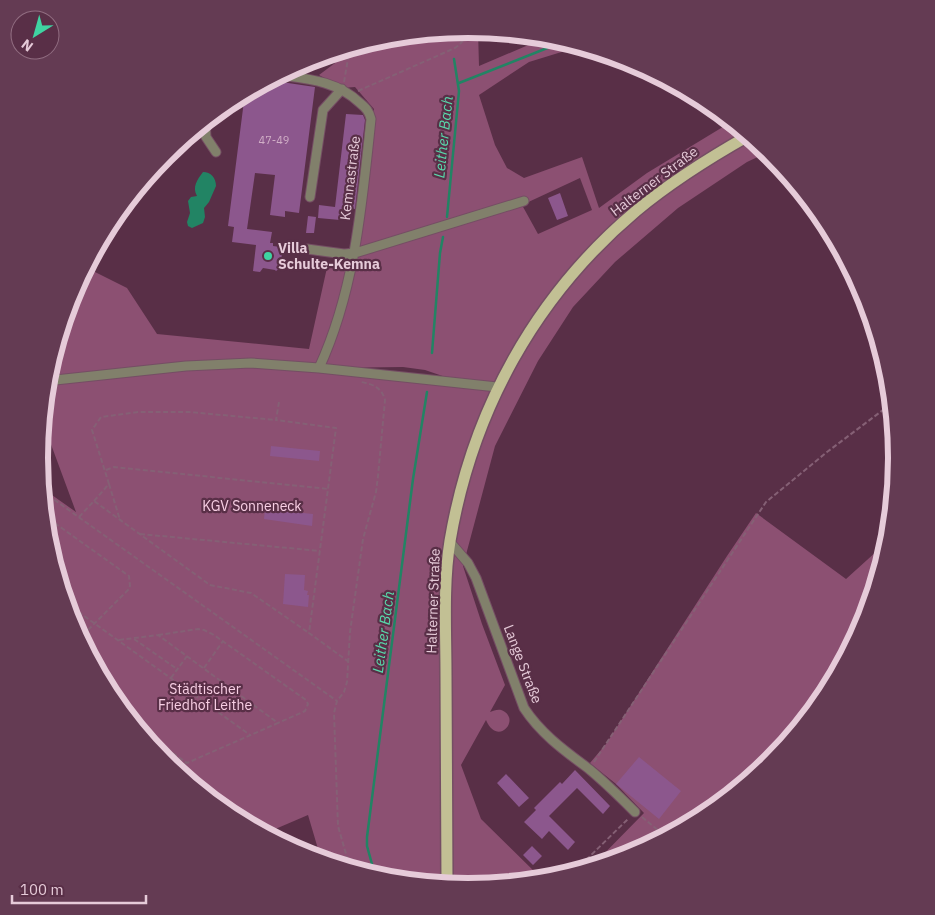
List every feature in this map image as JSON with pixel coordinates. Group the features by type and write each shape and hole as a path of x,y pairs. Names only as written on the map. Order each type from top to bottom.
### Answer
{"main road":[{"name":"Halterner Straße","path":"447,877 447,568 450,542 464,476 474,444 497,387 517,351 551,300 597,247 637,210 677,180 741,140"}],"street":[{"name":"Kemnastraße","path":"291,77 318,80 342,88 369,111 371,119 355,253 338,318 319,368"},
{"path":"310,197 323,110 342,88"},
{"path":"206,130 206,137 216,152"},
{"path":"307,250 344,254 355,253 524,201"},
{"path":"55,380 219,364 251,363 319,368 497,387"},
{"name":"Lange Straße","path":"450,542 460,552 476,578 524,708 542,731 609,786 635,812"}],"path":[{"path":"351,94 455,48 465,38"},
{"path":"342,88 348,55"},
{"path":"348,860 338,826 334,713 337,701 344,692 349,662 350,632 362,539 374,500 378,476 385,400 383,393 377,387 360,382"},
{"path":"276,420 279,402"},
{"path":"588,769 606,745 766,502 827,452 885,409"},
{"path":"120,521 106,470 92,430 101,417 138,412 188,412 276,420 336,428 309,633"},
{"path":"106,470 114,466 328,489"},
{"path":"79,518 109,484"},
{"path":"49,495 337,701"},
{"path":"94,501 210,586 251,592 349,662"},
{"path":"53,522 130,576 128,590 86,632"},
{"path":"138,534 320,551"},
{"path":"76,610 250,735"},
{"path":"119,640 198,629 204,630 223,641 306,700 308,704 305,711 182,765"},
{"path":"158,635 278,723"},
{"path":"133,638 177,669"},
{"path":"204,668 223,641"},
{"path":"171,678 187,656"},
{"path":"206,703 222,681"},
{"path":"163,745 188,762"},
{"path":"585,860 635,812 659,831"}],"green space":[{"path":"440,38 478,38 479,66 533,43 568,50 529,62 479,95 495,145 507,168 524,178 582,157 599,208 647,173 725,126 759,156 747,162 678,208 615,262 573,307 538,361 495,446 463,566 505,685 490,712 501,710 509,716 509,721 508,726 501,732 491,728 486,720 461,765 481,819 535,872 495,877 449,877 448,569 462,485 475,444 490,404 521,343 496,387 474,441 462,478 449,535 444,601 446,877 386,869 318,850 308,815 274,830 234,807 212,791 152,734 118,691 79,618 62,566 49,493 76,512 48,436 48,430 51,403 62,349 79,297 92,270 127,288 157,334 309,349 328,263 359,256 374,109 355,87 342,88 319,75 335,63 335,59 359,52 413,41","holes":["580,178 592,210 538,234 522,205","290,365 328,368 403,367 425,370 463,383 496,387 296,368"]},
{"path":"756,513 846,579 876,552 865,593 844,643 817,691 783,734 744,773 701,807 653,834 603,855 644,813 616,784 590,763 606,744"}],"shaded area":[{"path":"203,172 213,176 216,186 209,202 204,208 205,217 203,223 192,228 188,226 187,222 190,213 188,201 191,197 197,196 195,187"}],"building":[{"path":"280,82 315,87 299,213 285,211 285,217 270,215 275,175 255,173 247,229 272,232 270,243 273,243 273,246 281,247 280,268 276,271 263,268 260,272 253,271 256,245 232,242 234,227 228,226 244,102"},
{"path":"346,114 363,115 365,120 355,209 351,208 351,216 341,214 340,220 318,218 319,205 335,207"},
{"path":"560,193 568,216 557,220 548,198"},
{"path":"308,216 316,217 314,233 306,233"},
{"path":"271,446 320,451 319,461 270,456"},
{"path":"265,509 313,514 312,526 264,519"},
{"path":"285,574 305,575 304,590 308,591 307,595 309,595 308,607 283,604"},
{"path":"639,757 681,791 659,819 616,784"},
{"path":"575,770 610,806 603,814 577,788 549,816 575,842 568,850 549,831 542,839 524,822 536,810 534,808"},
{"path":"506,774 529,798 519,807 497,783"},
{"path":"532,846 542,856 533,865 523,855"}],"waterway":[{"path":"459,83 551,46"},
{"name":"Leither Bach","path":"447,217 459,91 454,59"},
{"name":"Leither Bach","path":"432,353 443,237"},
{"name":"Leither Bach","path":"373,866 367,846 367,837 413,479 427,392"}],"place":[{"name":"Villa Schulte-Kemna","path":"268,256"}],"park label":[{"name":"KGV Sonneneck","path":"252,506"},
{"name":"Städtischer Friedhof Leithe","path":"205,698"}]}
